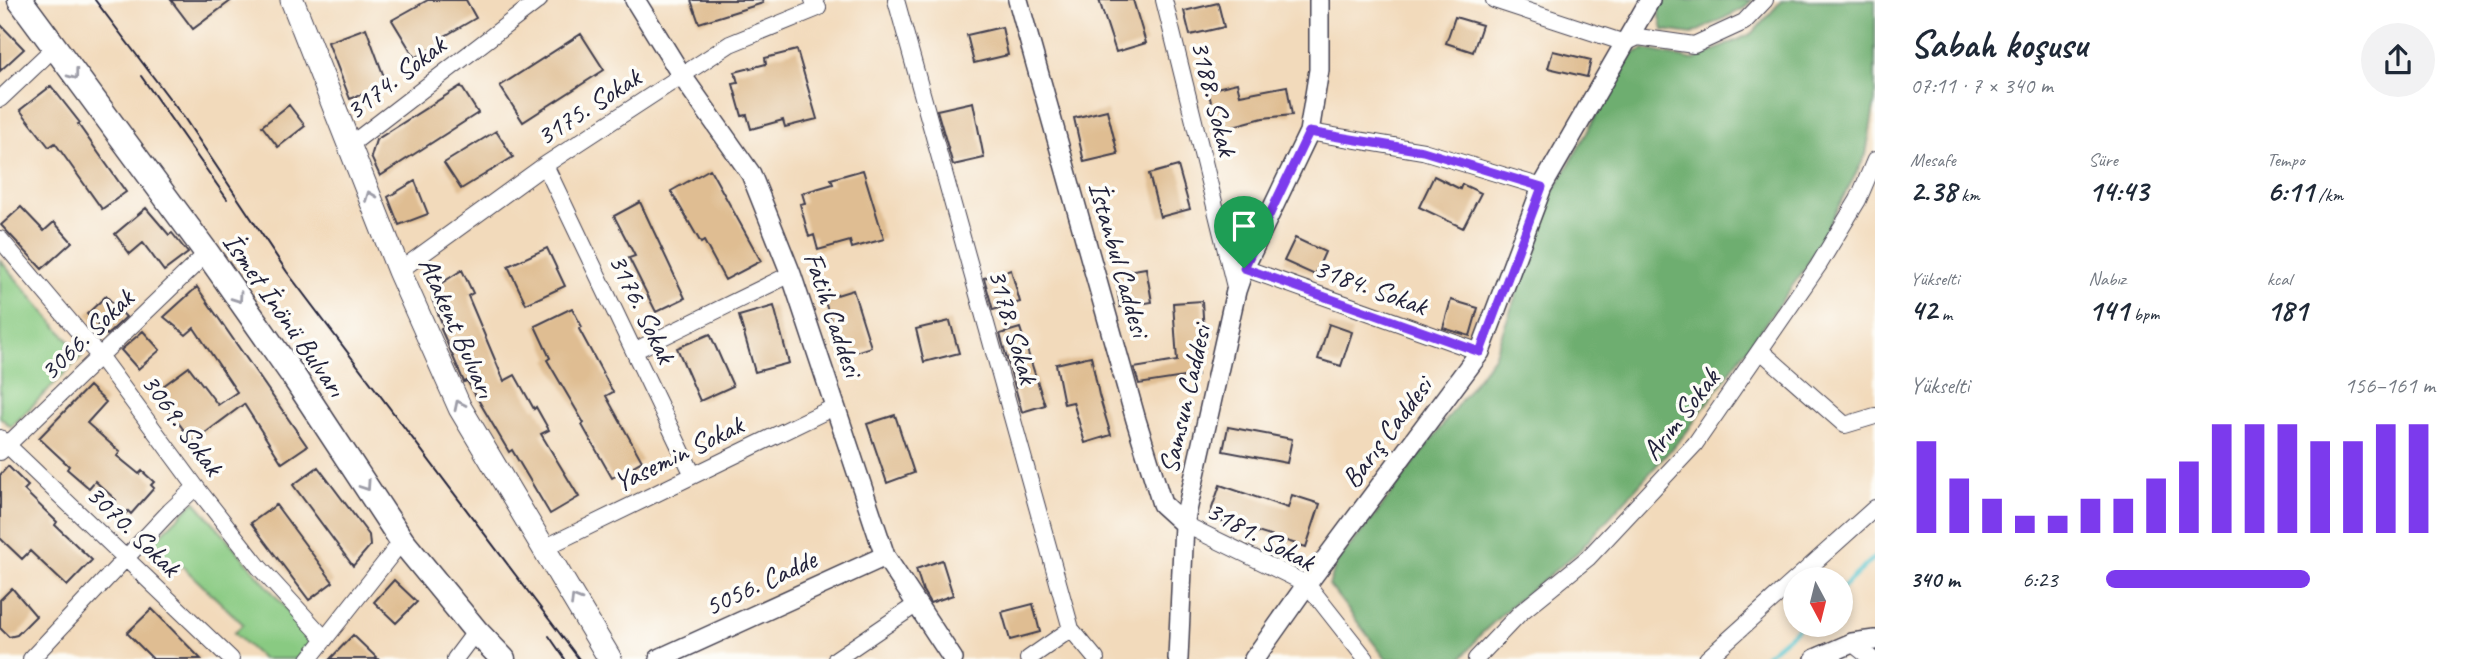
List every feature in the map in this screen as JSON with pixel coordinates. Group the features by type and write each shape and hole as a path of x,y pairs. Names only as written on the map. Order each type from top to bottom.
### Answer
{"main road":[{"name":"İsmet İnönü Bulvarı","path":"20,0 207,253 292,374 402,541 476,631 503,659"},
{"name":"Atakent Bulvarı","path":"292,0 399,271 460,408 610,659"}],"street":[{"name":"3174. Sokak","path":"350,145 539,0"},
{"name":"Fatih Caddesi","path":"635,0 682,76 751,174 791,274 885,556 953,659"},
{"name":"3178. Sokak","path":"896,0 1071,629 1096,659"},
{"name":"İstanbul Caddesi","path":"1018,0 1162,505 1184,524"},
{"name":"3188. Sokak","path":"1164,0 1236,291"},
{"name":"Samsun Caddesi","path":"1178,659 1184,524 1236,291 1244,268 1309,132 1319,70 1319,0"},
{"path":"1494,0 1625,43 1638,37 1694,45 1744,22 1765,0"},
{"path":"1648,3 1648,23 1656,38"},
{"name":"Barış Caddesi","path":"1254,659 1480,352 1542,187 1648,3"},
{"name":"3175. Sokak","path":"399,271 545,165 730,44 816,4"},
{"path":"0,99 54,48"},
{"path":"1309,132 1423,151 1542,187"},
{"name":"Arım Sokak","path":"1476,659 1520,613 1588,558 1695,444 1825,255 1858,200 1875,160"},
{"name":"3176. Sokak","path":"545,165 693,475"},
{"name":"3069. Sokak","path":"0,239 100,357 196,488 259,568 325,639"},
{"name":"3066. Sokak","path":"2,445 100,357 207,253"},
{"name":"3184. Sokak","path":"1244,268 1480,352"},
{"path":"635,351 791,274"},
{"path":"1761,351 1845,425 1875,416"},
{"name":"Yasemin Sokak","path":"544,548 836,406"},
{"name":"3070. Sokak","path":"2,445 125,557 231,659"},
{"path":"31,659 125,557 196,488"},
{"path":"1707,659 1875,508"},
{"name":"3181. Sokak","path":"1184,524 1307,584 1366,659"},
{"path":"309,659 402,541"},
{"name":"5056. Cadde","path":"659,659 885,556"},
{"path":"836,659 917,604"},
{"path":"1028,659 1071,629"},
{"path":"454,659 476,631"},
{"path":"1815,659 1852,643 1875,640"},
{"path":"1852,643 1872,659"}],"green space":[{"path":"1663,0 1752,0 1743,9 1692,34 1663,30 1658,8"},
{"path":"1782,0 1875,0 1875,101 1866,155 1806,267 1685,434 1578,552 1513,604 1481,634 1461,659 1386,659 1329,585 1337,562 1374,517 1494,356 1553,193 1631,54 1644,49 1694,60 1753,33"},
{"path":"0,260 82,356 11,427 0,417"},
{"path":"195,501 313,640 297,659 262,659 234,633 243,624 181,565 173,573 146,549"}],"building":[{"path":"171,0 232,0 193,29"},
{"path":"428,0 466,0 476,18 438,40 441,44 415,58 392,20"},
{"path":"691,0 762,0 763,3 699,23"},
{"path":"1099,0 1133,0 1146,43 1116,52"},
{"path":"1218,3 1224,27 1190,35 1184,11"},
{"path":"1455,17 1482,25 1473,52 1446,43"},
{"path":"0,24 24,49 0,71"},
{"path":"1002,27 1008,55 974,63 967,35"},
{"path":"366,28 387,85 350,99 328,42"},
{"path":"581,34 604,70 523,122 500,86"},
{"path":"797,50 817,119 785,127 783,120 751,129 747,115 742,116 733,84 738,83 735,72 766,64 765,58"},
{"path":"1553,51 1591,60 1587,77 1548,68"},
{"path":"1237,83 1240,95 1287,86 1292,115 1263,118 1218,130 1208,90"},
{"path":"51,86 80,123 78,124 126,192 102,209 55,143 49,147 20,110"},
{"path":"461,86 478,113 380,176 371,157 376,140"},
{"path":"973,102 984,158 953,165 937,110"},
{"path":"289,105 305,126 278,147 262,126"},
{"path":"1107,110 1118,154 1084,162 1074,118"},
{"path":"496,131 513,157 461,189 444,163"},
{"path":"1178,166 1190,209 1160,217 1149,174"},
{"path":"710,169 761,261 725,280 704,241 701,243 671,191"},
{"path":"863,170 884,239 852,248 850,241 818,250 814,235 809,237 800,204 805,203 802,193 833,184 831,179"},
{"path":"1434,176 1460,189 1462,184 1481,193 1463,228 1419,207"},
{"path":"415,181 428,214 399,225 388,197"},
{"path":"640,202 685,298 656,312 629,258 635,256 614,216"},
{"path":"21,207 44,231 54,222 72,242 42,269 1,225"},
{"path":"146,208 188,253 164,271 143,243 130,254 115,234"},
{"path":"1295,238 1325,252 1315,275 1284,261"},
{"path":"547,248 565,286 526,304 508,266"},
{"path":"1146,268 1152,302 1120,307 1115,273"},
{"path":"462,270 473,293 468,296 504,381 515,375 534,409 536,407 549,430 541,434 579,497 550,514 512,450 509,452 467,381 464,382 441,329 444,328 432,299 434,288"},
{"path":"1011,270 1020,302 993,310 984,278"},
{"path":"197,287 307,446 282,463 244,404 193,442 155,392 189,367 218,405 237,392 194,328 186,335 164,317"},
{"path":"853,290 871,347 843,356 824,299"},
{"path":"106,296 126,317 107,335 87,314"},
{"path":"1451,300 1478,308 1470,336 1443,328"},
{"path":"1202,301 1205,347 1193,347 1197,375 1139,384 1134,368 1177,361 1173,303"},
{"path":"774,306 789,363 755,372 739,316"},
{"path":"572,308 582,327 579,329 613,392 606,396 642,461 612,478 547,360 550,358 535,326"},
{"path":"950,321 959,353 924,362 916,329"},
{"path":"1329,324 1352,332 1341,366 1318,359"},
{"path":"1020,328 1045,405 1022,412 1000,334"},
{"path":"143,331 160,350 138,369 121,350"},
{"path":"710,334 733,386 700,401 677,348"},
{"path":"1091,356 1111,435 1085,443 1073,402 1064,404 1056,364"},
{"path":"89,386 106,402 87,423 120,452 117,456 139,474 142,471 154,482 151,485 154,488 131,514 128,511 125,514 113,503 116,500 95,481 89,488 67,469 69,466 39,438"},
{"path":"895,415 914,473 887,483 867,424"},
{"path":"1228,427 1292,439 1287,463 1223,451"},
{"path":"8,466 28,486 24,490 57,522 55,525 92,560 67,586 30,551 22,559 0,538 0,475"},
{"path":"318,467 369,535 370,546 353,566 293,485"},
{"path":"1220,485 1288,508 1292,495 1320,504 1306,547 1209,517"},
{"path":"276,505 333,582 309,600 251,523"},
{"path":"942,560 953,595 930,603 916,569"},
{"path":"394,580 417,602 396,623 374,602"},
{"path":"12,588 36,616 17,635 9,637 0,628 0,600"},
{"path":"1033,604 1040,632 1010,640 1002,612"},
{"path":"152,609 201,659 153,659 127,633"},
{"path":"353,635 378,659 330,659"}],"waterway":[{"path":"1853,578 1875,557"},
{"path":"1761,659 1788,637"}],"tram line":[{"path":"95,0 185,119 287,272 579,659"},
{"path":"141,76 227,199"},
{"path":"549,636 565,659"}],"route":[{"path":"1309,132 1423,151 1542,187 1480,352 1244,268 1309,132"}]}
